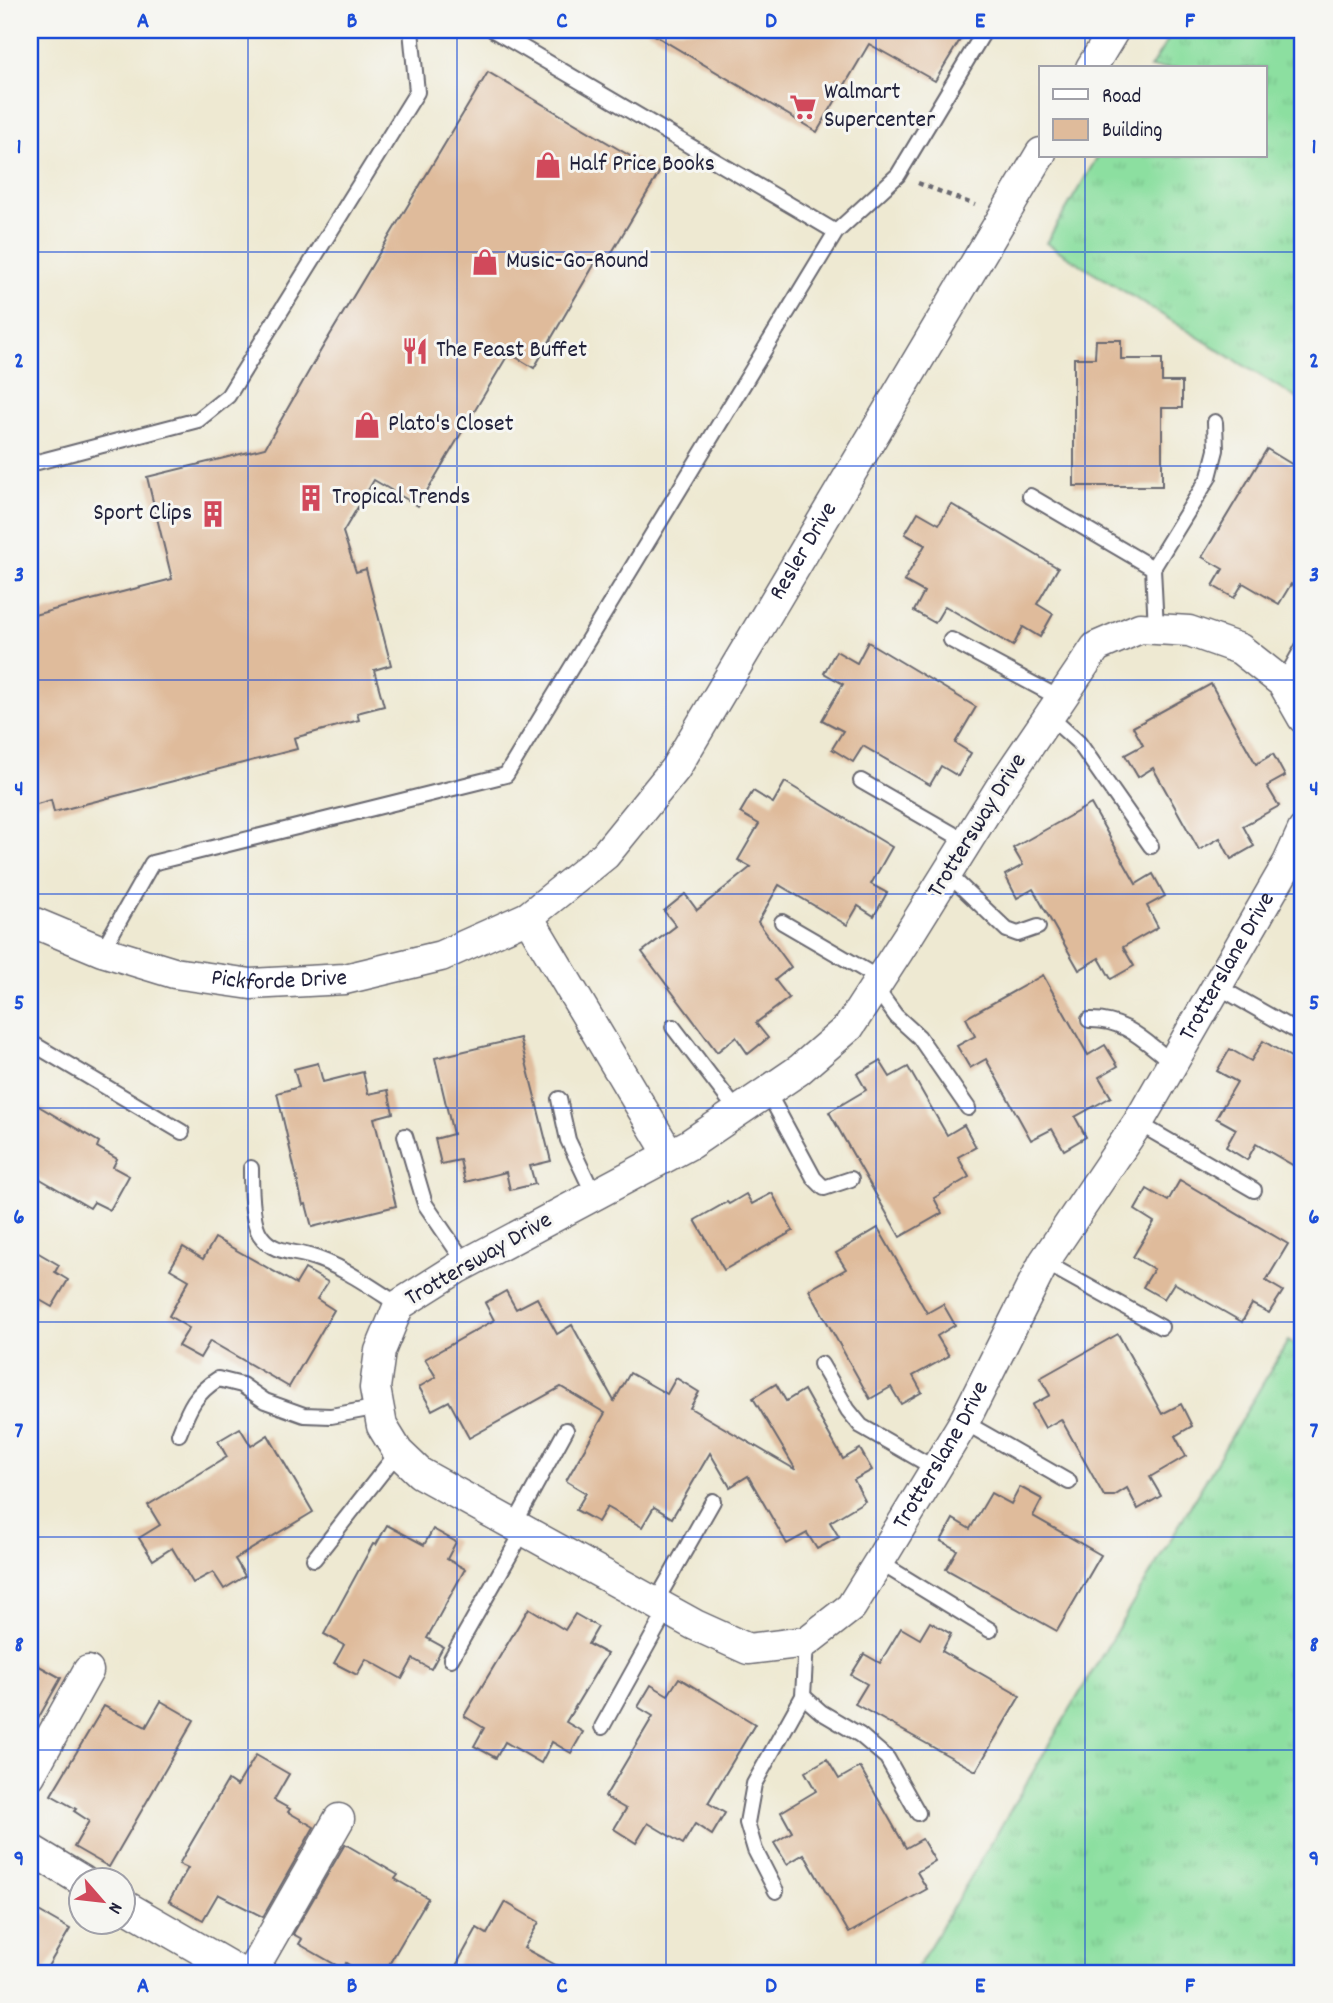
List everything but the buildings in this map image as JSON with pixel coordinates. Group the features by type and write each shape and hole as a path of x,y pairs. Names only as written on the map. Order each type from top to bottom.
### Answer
{"street":[{"path":"1092,66 1114,30"},
{"name":"Resler Drive","path":"528,917 605,855 675,769 1039,156"},
{"name":"Trottersway Drive","path":"380,1417 375,1388 380,1351 399,1305 466,1264 690,1143 799,1070 849,1027 967,842 1096,648 1140,628 1189,631 1240,649 1283,683 1303,718"},
{"name":"Trotterslane Drive","path":"806,1642 851,1607 879,1562 964,1422 1044,1262 1138,1123 1302,837"},
{"path":"528,917 669,1154"},
{"name":"Pickforde Drive","path":"30,921 102,951 174,973 251,984 345,979 441,956 528,917"},
{"path":"380,1417 398,1452 420,1473 695,1626 748,1649 806,1642"},
{"path":"30,1775 88,1671"},
{"path":"251,1973 339,1819"},
{"path":"30,1849 66,1871"},
{"path":"136,1912 241,1973"}],"lane":[{"path":"30,464 198,420 228,396 417,92 411,30"},
{"path":"493,30 836,232"},
{"path":"102,951 152,863 506,775 836,232 898,174 985,30"},
{"path":"1156,629 1153,569 1209,478 1216,450 1215,422"},
{"path":"1030,496 1153,569"},
{"path":"951,640 1055,707 1151,846"},
{"path":"1283,683 1303,647"},
{"path":"861,781 967,842"},
{"path":"947,873 1007,930 1018,934 1038,927"},
{"path":"782,922 877,983 896,1016 919,1037 968,1108"},
{"path":"1217,986 1303,1035"},
{"path":"1089,1020 1107,1019 1123,1025 1172,1062"},
{"path":"673,1027 738,1112"},
{"path":"30,1042 182,1132"},
{"path":"767,1091 814,1178 824,1188 851,1179"},
{"path":"559,1099 568,1140 594,1195"},
{"path":"1138,1123 1254,1190"},
{"path":"404,1136 425,1204 466,1264"},
{"path":"251,1168 251,1201 260,1235 274,1247 310,1256 342,1270 399,1305"},
{"path":"1044,1262 1161,1327"},
{"path":"821,1364 848,1410 861,1426 936,1469"},
{"path":"178,1434 202,1389 218,1379 242,1385 265,1402 304,1415 380,1417"},
{"path":"964,1422 1069,1482"},
{"path":"451,1659 566,1430"},
{"path":"314,1559 398,1452"},
{"path":"602,1727 713,1501"},
{"path":"879,1562 990,1630"},
{"path":"776,1891 755,1850 747,1823 754,1784 803,1696 806,1642"},
{"path":"803,1696 821,1712 860,1735 887,1758 918,1813"}],"path":[{"path":"898,174 979,207"}],"green space":[{"path":"1174,30 1303,30 1303,402 1046,243 1097,158 1266,158 1266,66 1151,66"},
{"path":"1288,1341 1303,1350 1303,1973 914,1973"}],"place":[{"name":"Walmart Supercenter","path":"803,107"},
{"name":"Half Price Books","path":"548,165"},
{"name":"Music-Go-Round","path":"485,262"},
{"name":"The Feast Buffet","path":"415,351"},
{"name":"Plato's Closet","path":"367,425"},
{"name":"Tropical Trends","path":"311,498"},
{"name":"Sport Clips","path":"213,514"}]}
